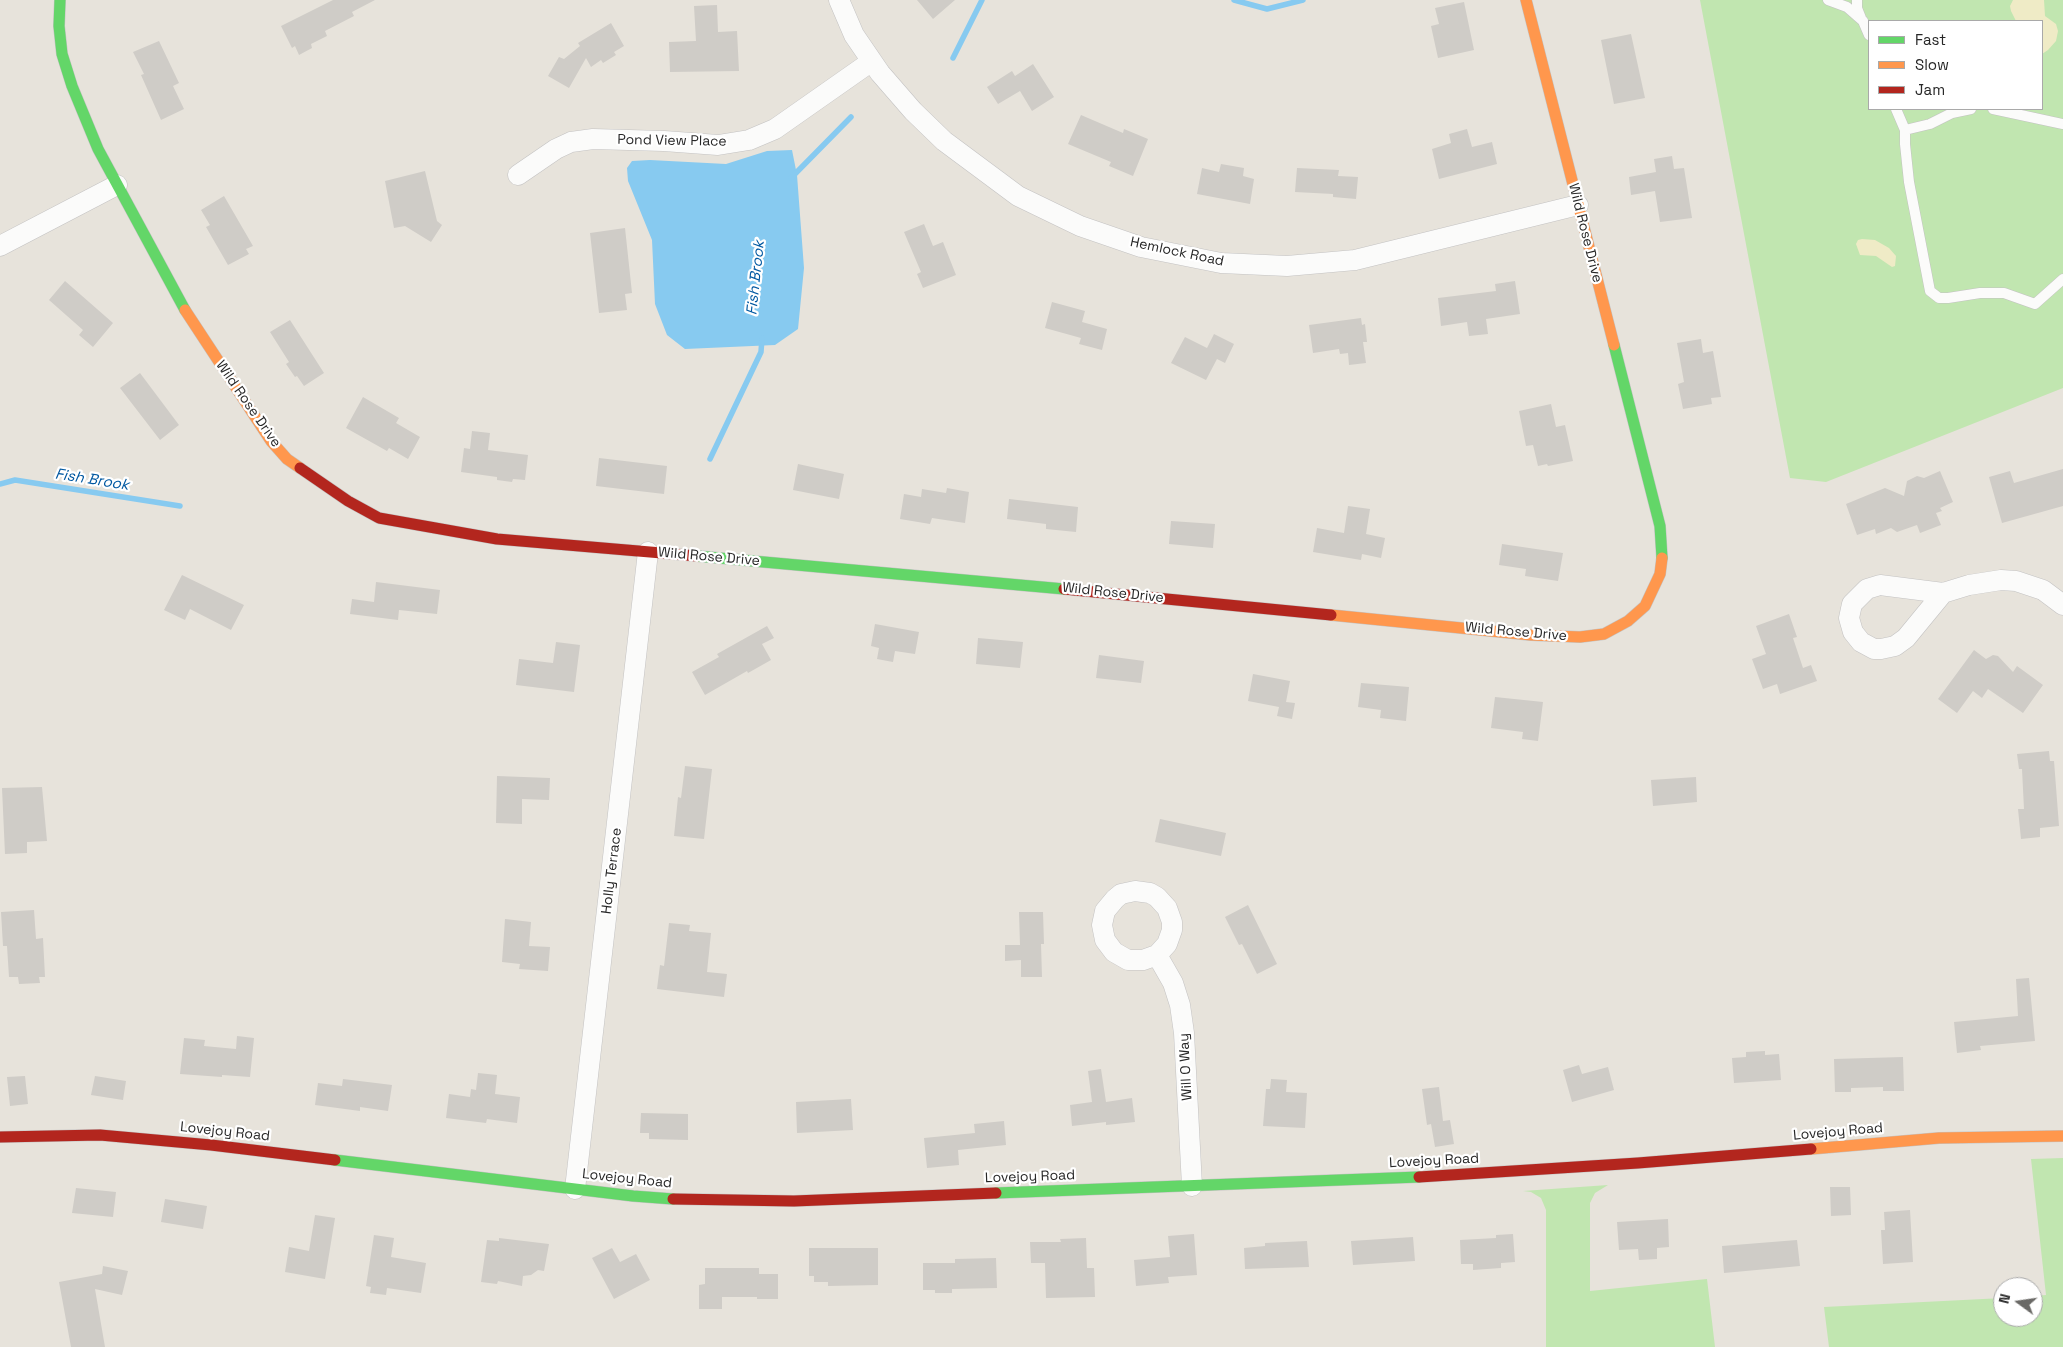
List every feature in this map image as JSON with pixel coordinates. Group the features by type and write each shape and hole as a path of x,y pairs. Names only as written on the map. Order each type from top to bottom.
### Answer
{"street":[{"name":"Wild Rose Drive","path":"60,0 59,26 62,54 72,86 98,149 188,314 271,441 287,458 348,501 379,518 497,539 1059,588 1531,635 1580,637 1604,634 1628,621 1645,606 1660,574 1663,551 1660,526 1526,0"},
{"name":"Hemlock Road","path":"839,0 854,35 872,61 913,111 944,141 1018,196 1080,226 1141,247 1220,263 1287,266 1355,260 1578,205"},
{"name":"Pond View Place","path":"518,175 556,149 571,142 593,139 718,145 749,140 775,129 872,61"},
{"path":"0,246 117,185"},
{"name":"Holly Terrace","path":"575,1189 648,552"},
{"path":"1943,593 1969,585 2001,580 2016,581 2043,590 2063,605"},
{"name":"Will O Way","path":"1157,955 1177,994 1183,1019 1192,1186"},
{"name":"Lovejoy Road","path":"0,1137 100,1135 201,1144 575,1189 686,1200 794,1201 1441,1176 1638,1163 1939,1138 2063,1136"}],"lane":[{"path":"1828,0 1848,7 1863,21"},
{"path":"1857,0 1857,8 1868,33"},
{"path":"1896,110 1905,130 1909,182 1930,291 1939,298 1980,293 2004,294 2035,304 2063,279"},
{"path":"1905,130 1930,124 1952,113 1966,110"},
{"path":"1998,110 2063,124"}],"green space":[{"path":"1700,0 2063,0 2063,388 1826,482 1790,478"},
{"path":"2063,1158 2063,1347 1829,1347 1824,1307 1993,1299 1993,1327 2043,1327 2043,1295 2046,1295 2031,1159"},
{"path":"1608,1185 1595,1193 1590,1203 1590,1291 1707,1279 1715,1347 1546,1347 1546,1210 1541,1198 1531,1192 1523,1191"}],"sand":[{"path":"2013,0 2044,0 2045,16 2056,24 2058,31 2056,41 2048,50 2043,53 2043,20 2016,20 2010,6"},
{"path":"1858,240 1875,240 1889,248 1896,256 1895,266 1892,267 1876,256 1860,255 1856,244"}],"water":[{"path":"792,150 797,175 804,268 798,329 775,345 685,349 667,335 655,304 652,240 628,181 627,168 632,161 650,160 726,164 767,151"}],"building":[{"path":"333,0 375,0 352,12 354,16 325,31 327,36 311,44 312,48 299,55 295,46 292,48 281,26"},
{"path":"917,0 955,0 933,19"},
{"path":"1464,2 1474,50 1438,58 1431,26 1439,24 1435,8"},
{"path":"717,5 718,32 737,31 739,71 670,72 669,42 696,41 694,6"},
{"path":"611,23 624,46 614,52 616,55 603,63 601,60 591,67 586,58 569,88 548,76 559,57 564,59 580,46 578,43"},
{"path":"1631,34 1645,98 1614,104 1601,40"},
{"path":"159,41 179,83 173,86 184,109 161,120 141,75 144,74 133,52"},
{"path":"1033,64 1054,97 1032,111 1020,91 998,104 987,87 1012,71 1015,76"},
{"path":"1081,115 1123,133 1124,129 1148,139 1133,176 1109,166 1111,162 1068,144"},
{"path":"1467,129 1472,147 1492,142 1497,164 1439,179 1432,149 1451,143 1449,134"},
{"path":"1672,156 1674,169 1684,168 1692,218 1660,222 1655,191 1631,195 1629,177 1656,172 1654,159"},
{"path":"1221,164 1244,168 1243,176 1254,179 1250,204 1197,194 1202,168 1219,172"},
{"path":"1297,168 1339,170 1338,176 1358,177 1356,199 1333,197 1333,194 1295,192"},
{"path":"425,171 437,221 442,225 431,242 405,226 394,228 385,181"},
{"path":"224,196 253,246 246,249 249,254 228,265 206,227 210,225 201,210"},
{"path":"924,224 933,246 943,242 956,275 923,288 917,274 921,272 904,232"},
{"path":"625,228 632,293 625,294 627,310 599,313 590,233"},
{"path":"65,281 113,323 93,347 79,335 83,330 49,300"},
{"path":"1515,281 1520,314 1486,319 1488,334 1469,336 1467,322 1441,326 1438,298 1496,291 1495,284"},
{"path":"1052,302 1085,311 1082,322 1107,329 1102,350 1079,344 1081,338 1045,328"},
{"path":"1361,318 1362,325 1365,324 1367,342 1363,342 1366,363 1349,365 1348,353 1340,354 1339,349 1313,353 1309,325"},
{"path":"290,320 324,373 304,386 286,364 289,362 270,332"},
{"path":"1214,334 1234,344 1225,363 1217,359 1206,380 1171,363 1185,337 1207,348"},
{"path":"1701,339 1703,353 1713,351 1721,397 1711,398 1712,404 1683,409 1678,384 1684,382 1677,343"},
{"path":"140,373 179,425 160,440 120,388"},
{"path":"363,397 399,418 396,423 420,437 408,459 389,448 387,451 346,428"},
{"path":"1551,404 1556,427 1565,425 1573,461 1538,466 1533,445 1526,446 1519,411"},
{"path":"472,431 490,433 488,450 528,455 525,480 513,479 512,482 497,480 497,477 461,472 464,448 470,449"},
{"path":"599,458 667,466 664,494 596,486"},
{"path":"798,464 844,474 839,499 793,490"},
{"path":"2063,469 2063,506 2002,523 1989,477 2010,471 2014,483"},
{"path":"1940,471 1953,502 1940,508 1942,511 1936,513 1941,525 1920,533 1917,525 1897,532 1891,528 1876,534 1875,529 1857,535 1846,504 1885,488 1904,496 1907,481 1917,476 1924,478"},
{"path":"947,488 969,492 965,523 932,518 930,524 900,519 904,494 921,497 922,489 946,493"},
{"path":"1009,499 1078,507 1076,532 1046,529 1046,524 1007,519"},
{"path":"1348,506 1370,509 1366,534 1385,538 1381,558 1362,554 1361,560 1313,552 1317,528 1344,533"},
{"path":"1171,521 1215,524 1213,548 1169,544"},
{"path":"1502,544 1563,553 1558,581 1525,576 1526,569 1499,565"},
{"path":"182,575 244,605 231,630 190,609 185,620 164,610"},
{"path":"376,582 440,590 437,614 399,610 398,620 350,614 352,599 374,602"},
{"path":"1789,614 1797,637 1793,638 1803,668 1811,665 1817,681 1780,694 1777,684 1763,689 1752,659 1766,654 1756,626"},
{"path":"875,624 919,632 915,654 895,651 893,662 877,659 879,648 871,646"},
{"path":"767,626 774,638 762,644 771,660 748,673 747,671 705,695 692,672 719,657 717,654"},
{"path":"978,638 1023,642 1020,668 976,664"},
{"path":"556,642 580,645 574,692 516,685 519,659 553,663"},
{"path":"1974,650 1986,659 1993,655 1998,656 2013,672 2017,666 2043,685 2023,713 1988,689 1982,698 1973,691 1957,713 1938,699"},
{"path":"1099,655 1144,661 1141,683 1096,678"},
{"path":"1253,674 1290,681 1286,702 1295,703 1292,719 1277,716 1279,707 1248,701"},
{"path":"1361,683 1409,687 1406,721 1380,718 1381,710 1358,707"},
{"path":"1495,697 1543,702 1538,741 1522,739 1523,732 1491,728"},
{"path":"2049,751 2050,761 2054,761 2059,826 2040,828 2040,837 2021,839 2018,809 2024,809 2022,769 2019,769 2017,754"},
{"path":"685,766 712,769 704,839 674,836 678,797 681,798"},
{"path":"497,776 550,778 549,800 522,799 522,824 496,823"},
{"path":"1696,777 1697,802 1653,806 1651,780"},
{"path":"42,787 47,841 27,842 27,853 5,854 2,788"},
{"path":"1160,819 1226,833 1221,856 1155,842"},
{"path":"1248,905 1277,964 1257,974 1242,944 1239,945 1225,917"},
{"path":"34,910 36,939 43,938 45,977 39,977 40,983 19,984 18,977 9,977 7,946 3,946 1,912"},
{"path":"1019,912 1043,912 1044,944 1041,944 1042,977 1021,977 1021,960 1005,961 1005,945 1020,945"},
{"path":"505,919 531,922 529,946 550,947 548,971 519,969 520,964 502,962"},
{"path":"669,923 690,925 689,931 711,933 707,972 727,974 724,997 657,989 660,965 664,966"},
{"path":"2029,978 2035,1041 1980,1046 1981,1050 1957,1053 1954,1022 2018,1016 2016,979"},
{"path":"237,1036 254,1038 250,1077 180,1074 184,1038 205,1040 204,1046 236,1049"},
{"path":"1765,1051 1765,1055 1779,1054 1781,1080 1734,1083 1732,1058 1746,1057 1746,1052"},
{"path":"1903,1057 1904,1091 1883,1091 1883,1087 1851,1088 1851,1092 1835,1092 1834,1059"},
{"path":"1579,1065 1582,1074 1608,1067 1614,1090 1572,1102 1563,1070"},
{"path":"1101,1069 1106,1102 1132,1098 1135,1122 1106,1125 1106,1122 1072,1126 1070,1105 1092,1102 1088,1071"},
{"path":"478,1073 497,1075 495,1094 520,1097 517,1123 487,1119 486,1123 446,1118 449,1094 470,1097 471,1089 476,1090"},
{"path":"25,1076 28,1104 10,1106 7,1077"},
{"path":"95,1076 126,1081 123,1100 91,1095"},
{"path":"343,1079 392,1085 388,1111 360,1107 360,1111 315,1105 318,1083 342,1086"},
{"path":"1271,1079 1287,1080 1286,1092 1307,1093 1305,1128 1263,1126 1266,1089 1270,1089"},
{"path":"1439,1087 1443,1121 1450,1120 1454,1144 1435,1147 1431,1124 1427,1125 1422,1089"},
{"path":"851,1099 853,1130 797,1133 796,1102"},
{"path":"641,1113 688,1114 688,1140 649,1139 649,1133 640,1133"},
{"path":"1004,1121 1006,1145 958,1150 959,1165 927,1168 924,1138 975,1133 974,1124"},
{"path":"1830,1187 1850,1187 1851,1215 1831,1216"},
{"path":"76,1188 116,1192 113,1217 72,1213"},
{"path":"165,1199 207,1206 203,1229 161,1222"},
{"path":"1910,1210 1913,1262 1883,1264 1881,1230 1885,1230 1884,1212"},
{"path":"315,1215 335,1218 325,1279 285,1272 289,1247 309,1251"},
{"path":"1668,1219 1669,1247 1657,1248 1657,1259 1639,1260 1638,1249 1619,1250 1617,1222"},
{"path":"1194,1234 1197,1275 1168,1277 1169,1283 1136,1286 1134,1260 1170,1257 1168,1236"},
{"path":"1513,1234 1515,1262 1501,1263 1501,1268 1473,1270 1473,1264 1461,1264 1460,1240 1496,1238 1496,1235"},
{"path":"374,1235 394,1238 391,1257 426,1263 421,1293 387,1288 386,1295 370,1293 371,1287 366,1286"},
{"path":"1413,1237 1415,1261 1353,1265 1351,1241"},
{"path":"499,1238 549,1244 544,1271 538,1270 531,1275 523,1276 522,1286 498,1281 497,1284 481,1282 487,1240 499,1241"},
{"path":"1086,1238 1087,1268 1094,1268 1095,1297 1046,1298 1045,1263 1031,1263 1030,1242 1061,1242 1060,1239"},
{"path":"1797,1240 1800,1266 1724,1273 1722,1246"},
{"path":"1307,1241 1309,1267 1245,1269 1244,1248 1265,1246 1265,1243"},
{"path":"612,1248 620,1262 636,1254 650,1280 614,1299 592,1258"},
{"path":"809,1248 878,1248 878,1285 828,1286 828,1282 814,1282 814,1276 809,1276"},
{"path":"996,1258 997,1288 952,1289 952,1293 935,1293 935,1290 923,1290 923,1263 955,1263 955,1259"},
{"path":"103,1266 128,1271 122,1295 95,1289 105,1347 71,1347 59,1282 102,1274"},
{"path":"705,1268 759,1268 759,1274 778,1274 778,1299 722,1297 722,1309 699,1309 699,1285 705,1284"}],"waterway":[{"name":"Fish Brook","path":"953,58 982,0"},
{"name":"Fish Brook","path":"1234,0 1267,9 1303,0"},
{"name":"Fish Brook","path":"791,178 851,117"},
{"name":"Fish Brook","path":"710,459 761,352 762,338"},
{"name":"Fish Brook","path":"0,484 15,480 180,506"}],"traffic: fast":[{"path":"60,0 59,26 62,54 72,86 98,149 185,310"},
{"path":"1614,345 1660,526 1662,558"},
{"path":"697,556 1064,589"},
{"path":"335,1160 633,1196 673,1199"},
{"path":"996,1193 1419,1177"}],"traffic: slow":[{"path":"1526,0 1614,345"},
{"path":"185,310 271,441 287,459 300,468"},
{"path":"1331,615 1531,635 1580,637 1604,634 1628,621 1645,606 1660,574 1662,558"},
{"path":"1811,1149 1939,1138 2063,1136"}],"traffic: jam":[{"path":"300,468 348,501 379,518 497,539 697,556"},
{"path":"1064,589 1331,615"},
{"path":"0,1137 100,1135 211,1145 335,1160"},
{"path":"1419,1177 1638,1163 1811,1149"},
{"path":"673,1199 794,1201 996,1193"}]}
